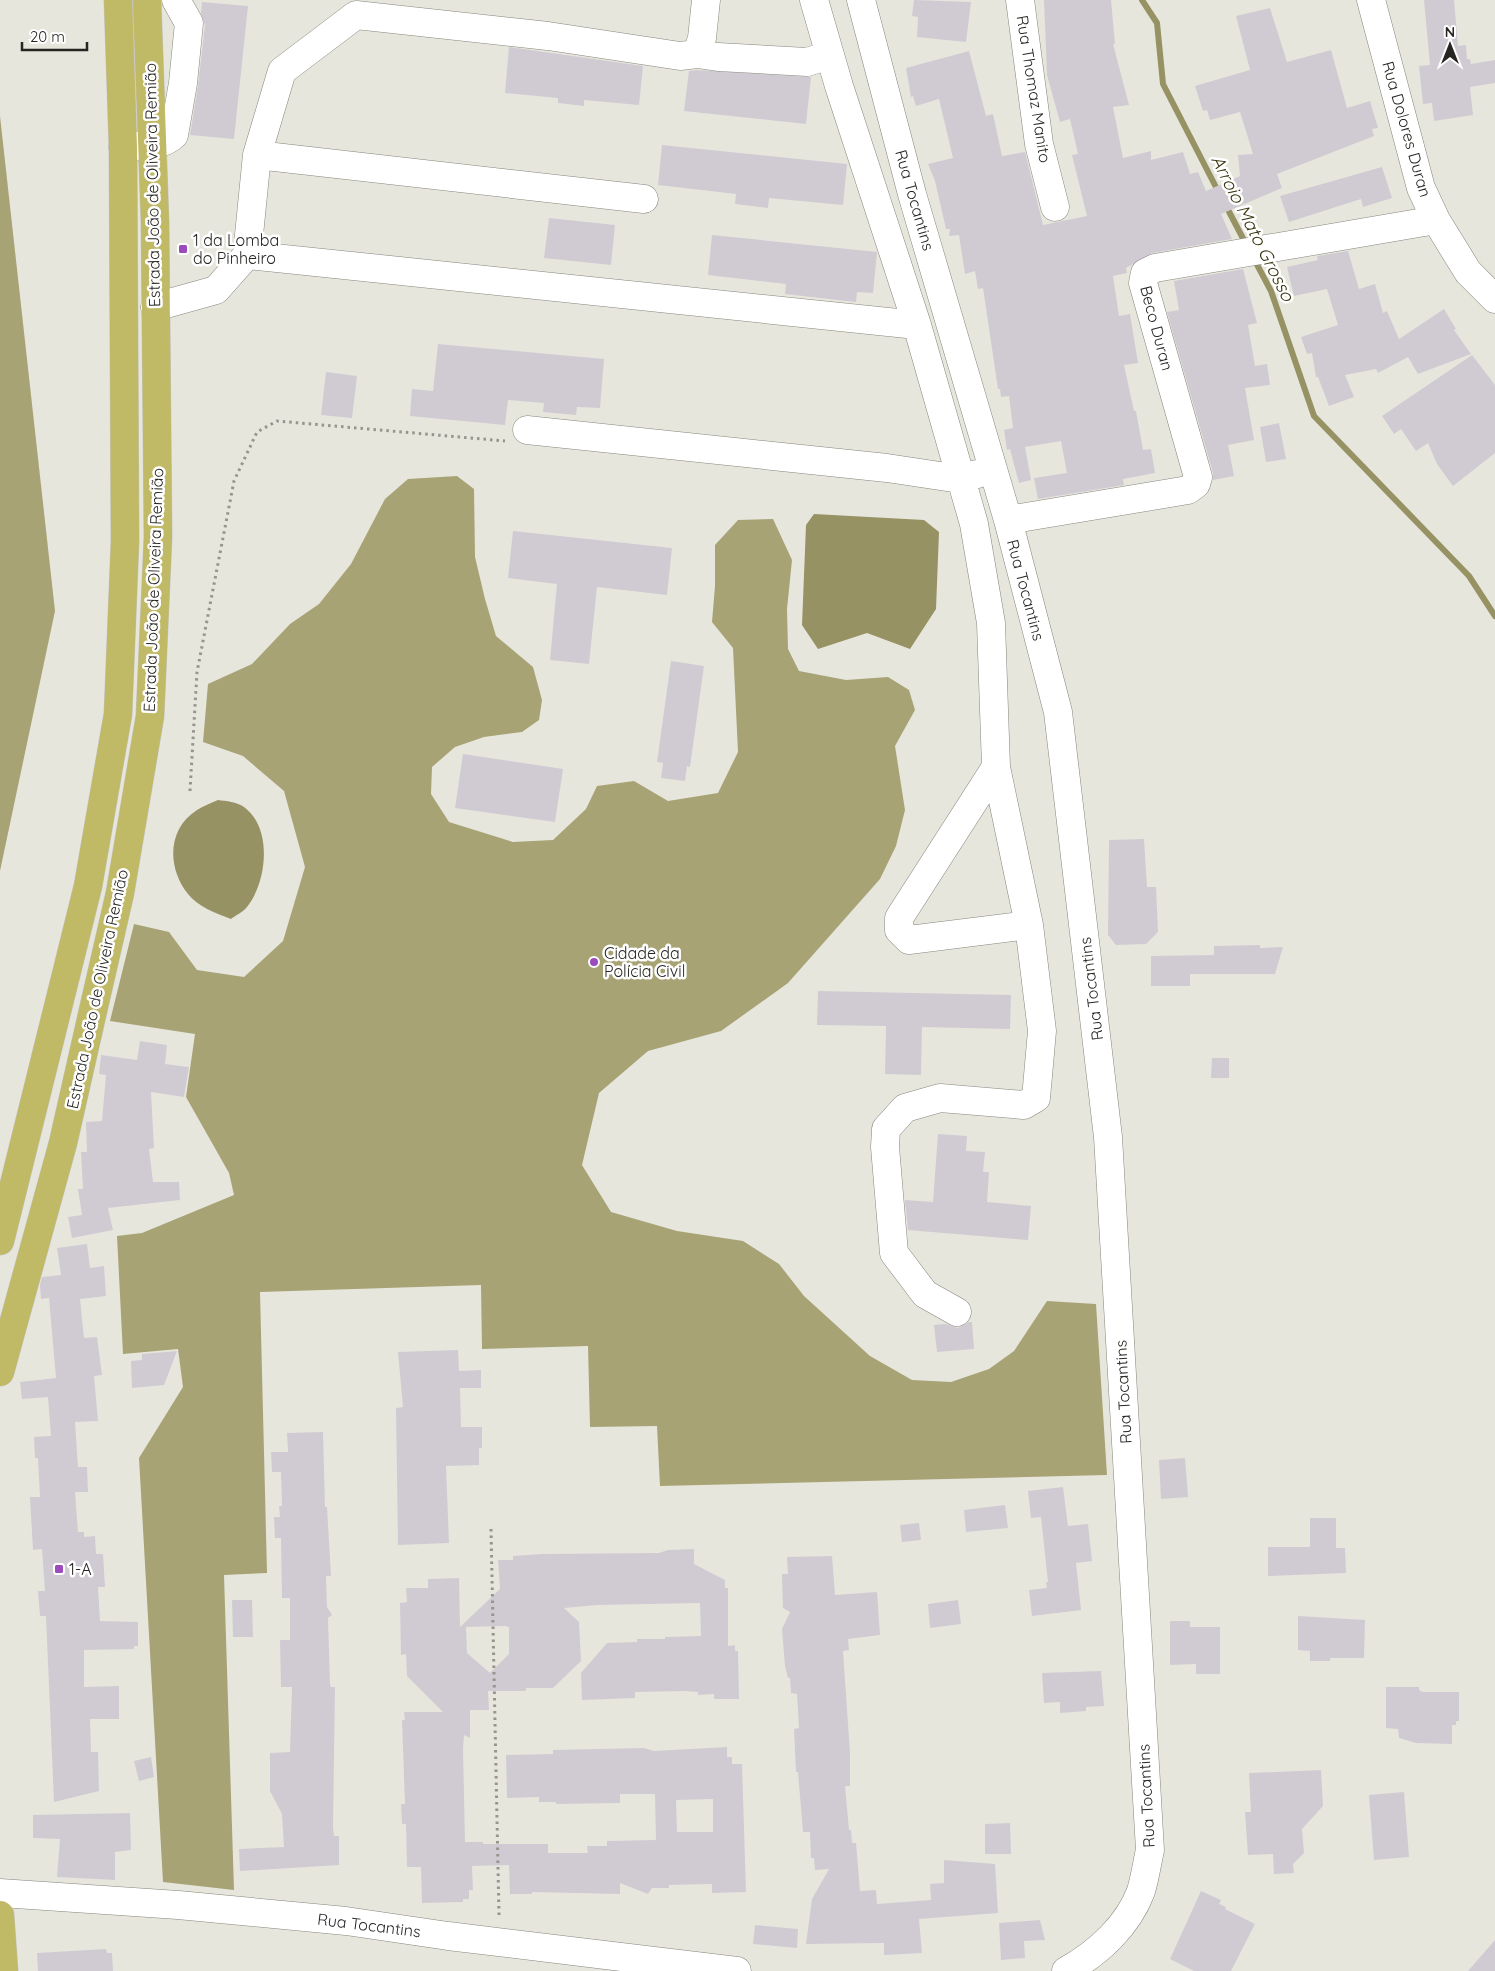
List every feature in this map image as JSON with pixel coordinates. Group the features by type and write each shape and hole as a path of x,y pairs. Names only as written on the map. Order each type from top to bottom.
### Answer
{"main road":[{"name":"Estrada João de Oliveira Remião","path":"0,1241 88,886 118,714 125,541 123,147 118,0"},
{"name":"Estrada João de Oliveira Remião","path":"0,1372 63,1143 120,893 150,716 158,537 155,222 148,0"},
{"path":"0,1915 4,1971"}],"street":[{"path":"123,147 152,144 169,140 174,135 184,82 189,23 176,0"},
{"path":"697,54 702,38 706,0"},
{"path":"814,0 917,325 974,524 991,623 996,767 1029,925 1042,1031 1036,1098 1024,1105 940,1098 905,1108 886,1129 885,1146 894,1253 925,1294 957,1312"},
{"name":"Rua Tocantins","path":"861,0 912,194 994,469 1058,712 1108,1137 1150,1850 1140,1892 1123,1924 1103,1945 1066,1971"},
{"name":"Rua Thomaz Manito","path":"1020,0 1039,144 1055,207"},
{"name":"Rua Dolores Duran","path":"1371,0 1421,188 1436,220 1468,272 1495,299"},
{"path":"155,307 216,290 247,255 257,155 282,71 356,15 548,36 680,56 697,54 807,62 830,55"},
{"path":"257,155 644,199"},
{"name":"Beco Duran","path":"1008,520 1188,490 1196,484 1198,477 1143,283 1145,273 1155,268 1436,220"},
{"path":"247,255 917,325"},
{"path":"527,430 887,468 960,479 994,469"},
{"path":"996,767 899,918 899,930 909,940 1029,925"},
{"name":"Rua Tocantins","path":"0,1893 178,1905 346,1922 738,1971"}],"path":[{"path":"190,791 199,662 234,480 257,432 277,421 512,442 527,430"},
{"path":"491,1529 500,1915"}],"shaded area":[{"path":"0,116 55,611 0,871"},
{"path":"457,476 474,489 475,557 496,636 533,667 542,700 539,720 522,732 484,737 455,747 432,767 431,794 449,822 513,842 553,840 586,809 597,786 634,781 668,801 718,793 738,752 733,648 712,622 715,586 715,545 738,520 773,519 792,560 787,609 788,649 799,671 846,680 888,677 909,690 915,710 895,746 905,810 896,846 880,879 788,983 721,1031 648,1051 599,1093 582,1165 611,1212 677,1231 743,1241 779,1264 804,1296 870,1356 912,1380 951,1382 989,1369 1014,1351 1047,1301 1096,1304 1107,1475 660,1486 657,1426 590,1427 588,1346 482,1349 481,1285 260,1292 267,1573 224,1575 234,1890 163,1882 139,1458 183,1387 178,1349 123,1354 117,1236 142,1233 234,1195 229,1173 186,1097 195,1034 110,1021 134,924 169,932 197,970 244,977 283,941 305,867 284,791 243,756 203,742 208,684 252,664 290,624 319,604 351,564 385,499 408,479"},
{"path":"814,514 924,520 939,532 936,609 910,649 867,633 818,649 802,625 806,525"},
{"path":"218,800 235,803 244,807 253,816 260,828 263,841 264,856 259,884 247,907 231,919 208,909 192,899 181,884 176,873 174,861 173,849 180,827 197,810"}],"building":[{"path":"914,0 971,2 966,42 917,37 918,17 912,16"},
{"path":"1044,0 1111,0 1115,44 1113,44 1129,105 1113,107 1123,158 1151,151 1151,160 1183,152 1190,174 1198,172 1206,191 1240,176 1238,155 1253,154 1240,112 1210,120 1207,110 1203,111 1195,86 1250,70 1236,16 1270,8 1287,62 1331,50 1347,108 1370,101 1378,128 1372,129 1374,136 1277,174 1282,188 1221,214 1232,239 1152,253 1126,268 1127,273 1113,276 1119,316 1130,314 1138,363 1124,365 1134,411 1136,411 1143,450 1151,449 1155,473 1123,479 1124,485 1038,499 1034,478 1067,473 1061,441 1025,447 1031,480 1019,483 1010,449 1007,450 1004,430 1013,428 1009,396 1001,397 1000,389 998,389 983,288 978,289 975,271 965,274 959,235 949,236 950,229 946,229 935,181 928,164 953,158 939,99 916,106 913,96 911,97 906,68 969,51 986,116 993,114 1002,156 1025,152 1043,225 1087,216 1072,155 1078,154 1070,119 1060,122 1047,75"},
{"path":"1424,0 1454,0 1458,46 1466,45 1467,59 1470,59 1471,64 1495,60 1495,83 1470,87 1473,115 1434,121 1432,103 1423,104 1419,66 1430,65"},
{"path":"202,2 248,6 234,139 190,135 205,25 201,13"},
{"path":"509,47 643,66 639,105 584,100 584,106 558,103 558,98 505,93"},
{"path":"689,71 811,77 806,124 684,111"},
{"path":"662,145 847,164 843,205 769,198 768,208 735,204 736,194 658,185"},
{"path":"1382,167 1392,198 1363,207 1361,199 1289,222 1280,196"},
{"path":"549,218 615,225 611,265 544,258"},
{"path":"712,235 877,252 873,293 857,292 856,302 785,294 786,284 708,275"},
{"path":"1348,251 1359,289 1375,284 1383,313 1387,311 1399,339 1444,309 1456,329 1454,330 1471,354 1418,374 1408,357 1378,373 1376,369 1345,375 1354,397 1329,406 1318,377 1316,377 1312,353 1307,354 1301,337 1338,325 1327,289 1294,296 1287,267 1318,260 1317,256"},
{"path":"1243,269 1257,323 1248,325 1255,366 1267,364 1270,385 1245,388 1254,440 1228,445 1234,476 1213,480 1213,473 1167,312 1179,310 1174,281"},
{"path":"438,344 604,359 600,408 577,407 576,415 543,412 544,403 508,400 505,425 410,416 412,389 433,391"},
{"path":"1472,355 1495,385 1495,453 1453,486 1437,464 1428,443 1416,451 1401,429 1394,434 1382,416"},
{"path":"326,372 357,376 352,418 321,415"},
{"path":"1279,423 1286,459 1266,462 1260,427"},
{"path":"513,531 672,548 667,595 597,587 589,664 550,660 557,584 508,578"},
{"path":"671,661 704,666 690,767 687,766 685,781 661,778 663,763 657,762"},
{"path":"463,754 563,769 555,822 455,808"},
{"path":"1144,839 1147,887 1156,887 1158,932 1146,944 1116,945 1108,935 1109,840"},
{"path":"1260,945 1260,948 1283,947 1275,974 1190,974 1190,986 1151,986 1151,956 1214,955 1214,946"},
{"path":"818,991 1011,995 1010,1029 922,1027 921,1075 885,1074 886,1026 817,1025"},
{"path":"140,1041 167,1045 165,1064 189,1067 184,1097 151,1092 154,1148 149,1149 153,1182 179,1182 180,1200 108,1208 113,1230 72,1238 68,1217 82,1215 78,1189 83,1189 81,1152 87,1152 86,1122 102,1121 106,1075 99,1074 101,1055 137,1060"},
{"path":"1212,1058 1229,1058 1229,1078 1211,1078"},
{"path":"938,1134 967,1136 966,1151 985,1152 983,1172 989,1172 987,1202 1031,1206 1028,1240 908,1230 905,1200 933,1202"},
{"path":"87,1244 90,1268 104,1266 106,1296 80,1299 84,1338 97,1337 102,1375 94,1376 98,1421 75,1422 78,1467 87,1467 88,1492 75,1492 78,1532 84,1532 84,1537 95,1536 96,1554 103,1554 105,1587 98,1587 100,1621 138,1622 138,1646 134,1646 134,1649 84,1650 84,1687 119,1686 119,1719 90,1719 91,1752 98,1752 99,1791 54,1802 46,1616 40,1616 38,1591 45,1591 42,1549 33,1550 30,1497 40,1497 38,1458 35,1458 34,1437 51,1436 48,1397 22,1399 20,1382 56,1378 49,1298 41,1299 40,1285 42,1277 61,1275 57,1248"},
{"path":"972,1322 974,1349 937,1352 934,1325 946,1324 958,1328"},
{"path":"458,1350 459,1371 481,1370 481,1388 460,1388 461,1427 482,1427 482,1448 479,1448 479,1465 446,1466 449,1543 398,1545 396,1408 403,1407 398,1352"},
{"path":"177,1351 164,1385 132,1388 131,1361 142,1360 142,1354"},
{"path":"323,1432 325,1507 327,1507 331,1576 326,1576 327,1607 332,1615 328,1618 330,1684 331,1687 335,1687 333,1828 334,1836 339,1836 339,1865 240,1871 239,1849 284,1847 282,1814 270,1791 270,1753 290,1752 292,1687 281,1687 280,1640 290,1640 290,1598 282,1598 281,1538 275,1538 274,1517 280,1517 279,1506 282,1506 281,1472 272,1472 271,1452 288,1452 287,1433"},
{"path":"1185,1458 1188,1497 1161,1499 1159,1460"},
{"path":"1063,1487 1068,1526 1088,1524 1092,1561 1076,1563 1081,1610 1032,1616 1029,1590 1047,1588 1046,1582 1048,1582 1041,1517 1031,1518 1028,1491"},
{"path":"1005,1505 1008,1528 966,1532 964,1510"},
{"path":"1310,1518 1336,1518 1336,1548 1345,1548 1346,1573 1268,1576 1268,1547 1310,1547"},
{"path":"919,1523 921,1540 902,1542 900,1525"},
{"path":"694,1549 694,1564 725,1580 725,1588 728,1588 728,1646 735,1645 735,1651 738,1651 739,1699 714,1699 714,1694 698,1695 698,1692 685,1691 635,1692 635,1698 582,1700 581,1673 607,1643 637,1642 637,1639 701,1636 700,1603 597,1605 564,1608 579,1622 581,1661 553,1688 526,1688 526,1691 488,1691 489,1710 470,1710 470,1738 464,1735 463,1749 465,1842 483,1842 483,1844 548,1844 548,1853 588,1853 587,1846 607,1846 607,1841 656,1840 655,1794 620,1794 620,1803 556,1804 556,1802 539,1802 539,1797 507,1798 506,1755 553,1754 553,1750 644,1748 654,1751 727,1747 727,1757 732,1757 732,1764 742,1764 746,1892 712,1893 712,1884 669,1885 669,1888 652,1888 648,1894 620,1883 620,1894 532,1892 532,1894 510,1894 509,1865 472,1866 473,1890 469,1890 469,1899 463,1899 463,1902 422,1903 421,1867 407,1867 406,1824 402,1824 401,1804 405,1804 402,1720 405,1720 404,1712 443,1712 407,1676 406,1654 401,1655 400,1603 407,1602 406,1588 428,1588 428,1579 459,1578 460,1627 500,1589 498,1560 513,1560 513,1556 542,1554 659,1553 668,1550","holes":["466,1627 509,1627 509,1654 490,1673 467,1653","713,1799 713,1832 677,1832 676,1800"]},
{"path":"832,1556 835,1595 877,1592 880,1635 848,1639 849,1650 843,1651 850,1753 850,1786 845,1786 849,1830 851,1830 852,1843 856,1843 860,1891 876,1890 877,1904 931,1900 930,1884 944,1883 944,1860 995,1864 998,1913 919,1919 922,1953 884,1955 884,1943 806,1944 812,1899 829,1869 815,1870 814,1858 811,1858 810,1832 803,1832 798,1772 796,1772 794,1729 799,1728 797,1694 791,1693 790,1678 788,1678 785,1666 782,1629 790,1612 783,1608 782,1574 788,1574 787,1557"},
{"path":"232,1600 252,1600 253,1637 233,1637"},
{"path":"958,1600 961,1624 930,1628 928,1604"},
{"path":"1298,1616 1365,1620 1364,1658 1330,1658 1330,1661 1310,1661 1310,1651 1298,1650"},
{"path":"1170,1621 1190,1621 1190,1627 1220,1627 1220,1674 1196,1674 1196,1664 1170,1665"},
{"path":"1101,1671 1104,1706 1086,1707 1086,1711 1060,1713 1060,1702 1044,1703 1042,1673"},
{"path":"1386,1687 1419,1687 1419,1690 1423,1692 1459,1692 1459,1721 1456,1721 1456,1725 1452,1725 1452,1744 1416,1743 1399,1738 1398,1729 1386,1728"},
{"path":"151,1757 154,1777 139,1781 134,1761"},
{"path":"1321,1770 1323,1806 1302,1829 1304,1853 1293,1864 1294,1873 1274,1874 1273,1854 1248,1855 1245,1812 1251,1812 1249,1773"},
{"path":"1404,1792 1409,1857 1374,1860 1369,1795"},
{"path":"130,1813 131,1850 115,1852 115,1880 57,1877 60,1839 33,1838 33,1815"},
{"path":"1010,1823 1011,1854 985,1854 985,1824"},
{"path":"1201,1891 1221,1900 1219,1904 1226,1907 1225,1909 1255,1924 1231,1971 1194,1971 1170,1959"},
{"path":"1040,1920 1045,1940 1024,1941 1025,1958 1001,1960 999,1923"},
{"path":"755,1925 798,1929 797,1948 753,1944"},
{"path":"1495,1940 1495,1971 1468,1971"},
{"path":"106,1949 107,1953 112,1953 113,1971 38,1971 37,1953"}],"waterway":[{"name":"Arroio Mato Grosso","path":"1142,0 1157,23 1163,84 1219,193"},
{"name":"Arroio Mato Grosso","path":"1225,204 1247,246"},
{"name":"Arroio Mato Grosso","path":"1253,257 1271,291 1314,416 1469,576 1495,616"}],"place":[{"name":"1 da Lomba do Pinheiro","path":"183,249"},
{"name":"Cidade da Polícia Civil","path":"594,962"},
{"name":"1-A","path":"59,1569"}]}
